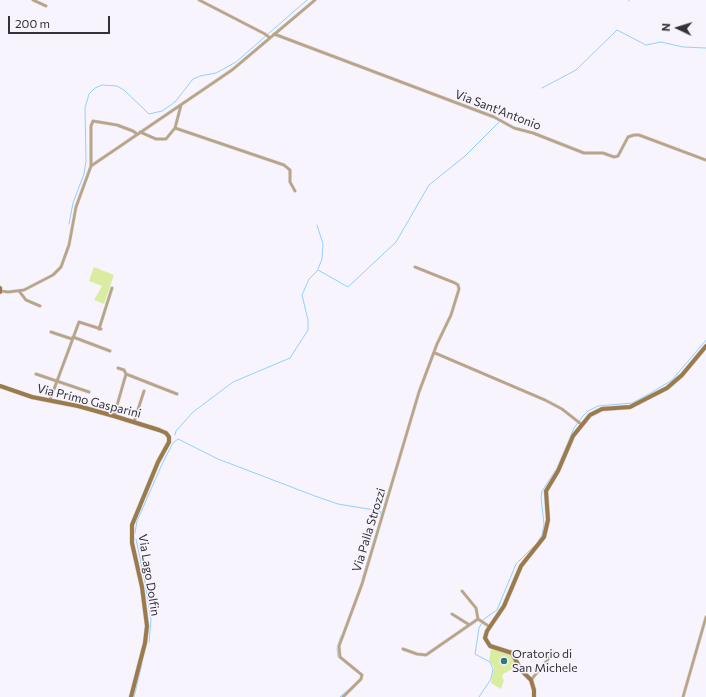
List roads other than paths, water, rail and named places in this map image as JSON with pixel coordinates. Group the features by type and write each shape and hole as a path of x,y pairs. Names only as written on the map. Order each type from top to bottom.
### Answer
{"street":[{"path":"32,0 46,6"},
{"path":"199,0 268,36"},
{"path":"91,166 232,70 268,36 274,34 315,0"},
{"name":"Via Sant'Antonio","path":"274,34 494,117 514,128 533,133 584,153 603,153 614,157 618,156 628,137 634,134 706,160"},
{"path":"140,132 161,140 168,137 175,128 181,105"},
{"path":"0,290 19,291 38,284 53,275 61,267 69,246 76,207 91,166 90,130 93,122 117,125 133,131 136,134"},
{"path":"175,128 284,165 290,170 290,182 295,191"},
{"name":"Via Palla Strozzi","path":"344,697 361,679 362,675 340,657 339,646 362,584 420,392 437,344 451,315 459,287 455,283 415,267"},
{"path":"50,401 79,322 100,329 112,288"},
{"path":"19,291 23,297 40,306"},
{"path":"51,332 110,351"},
{"path":"534,697 532,680 521,670 512,653 490,646 486,643 486,635 489,627 504,606 521,566 544,538 548,520 546,491 580,423 596,412 630,407 667,388 682,375 706,346"},
{"path":"435,353 529,393 562,409 580,423"},
{"path":"118,368 124,370 126,374 177,394"},
{"path":"36,374 89,392"},
{"path":"114,416 126,374"},
{"name":"Via Primo Gasparini","path":"0,386 50,401 134,422 165,432 169,438"},
{"path":"134,422 144,391"},
{"name":"Via Lago Dolfin","path":"130,697 146,638 147,626 142,587 132,543 132,525 169,438"},
{"path":"462,591 476,608 479,620 489,627"},
{"path":"452,614 468,624"},
{"path":"683,697 706,617"},
{"path":"403,649 417,654 426,655 468,624 479,620"},
{"path":"532,680 554,652"}],"waterway":[{"path":"69,224 73,203 84,174 86,161 85,108 89,94 95,88 102,85 117,86 124,90 149,114 162,111 175,102 193,79 216,73 236,62 307,0"},
{"path":"542,88 576,70 617,30 646,45 661,42 683,47 706,48"},
{"path":"175,435 176,431 193,412 233,382 290,358 308,330 308,320 302,295 309,279 318,270 348,287 396,242 429,185 465,156 499,122"},
{"path":"317,225 323,244 322,259 318,269"},
{"path":"538,541 542,535 544,524 541,497 542,491 557,468 574,428 583,416 588,411 598,406 632,403 672,380 706,340"},
{"path":"135,533 137,521 163,462 173,443 178,439 218,459 315,496 338,504 380,511 381,514"},
{"path":"362,579 380,521"},
{"path":"136,539 151,620 149,642"},
{"path":"479,697 491,679 493,669 490,662 475,654 479,628 484,619 497,610 516,564 537,543"},
{"path":"341,636 337,648 338,657 354,670"},
{"path":"134,697 142,664"},
{"path":"340,697 349,689"}],"place":[{"name":"Oratorio di San Michele","path":"504,661"}]}
